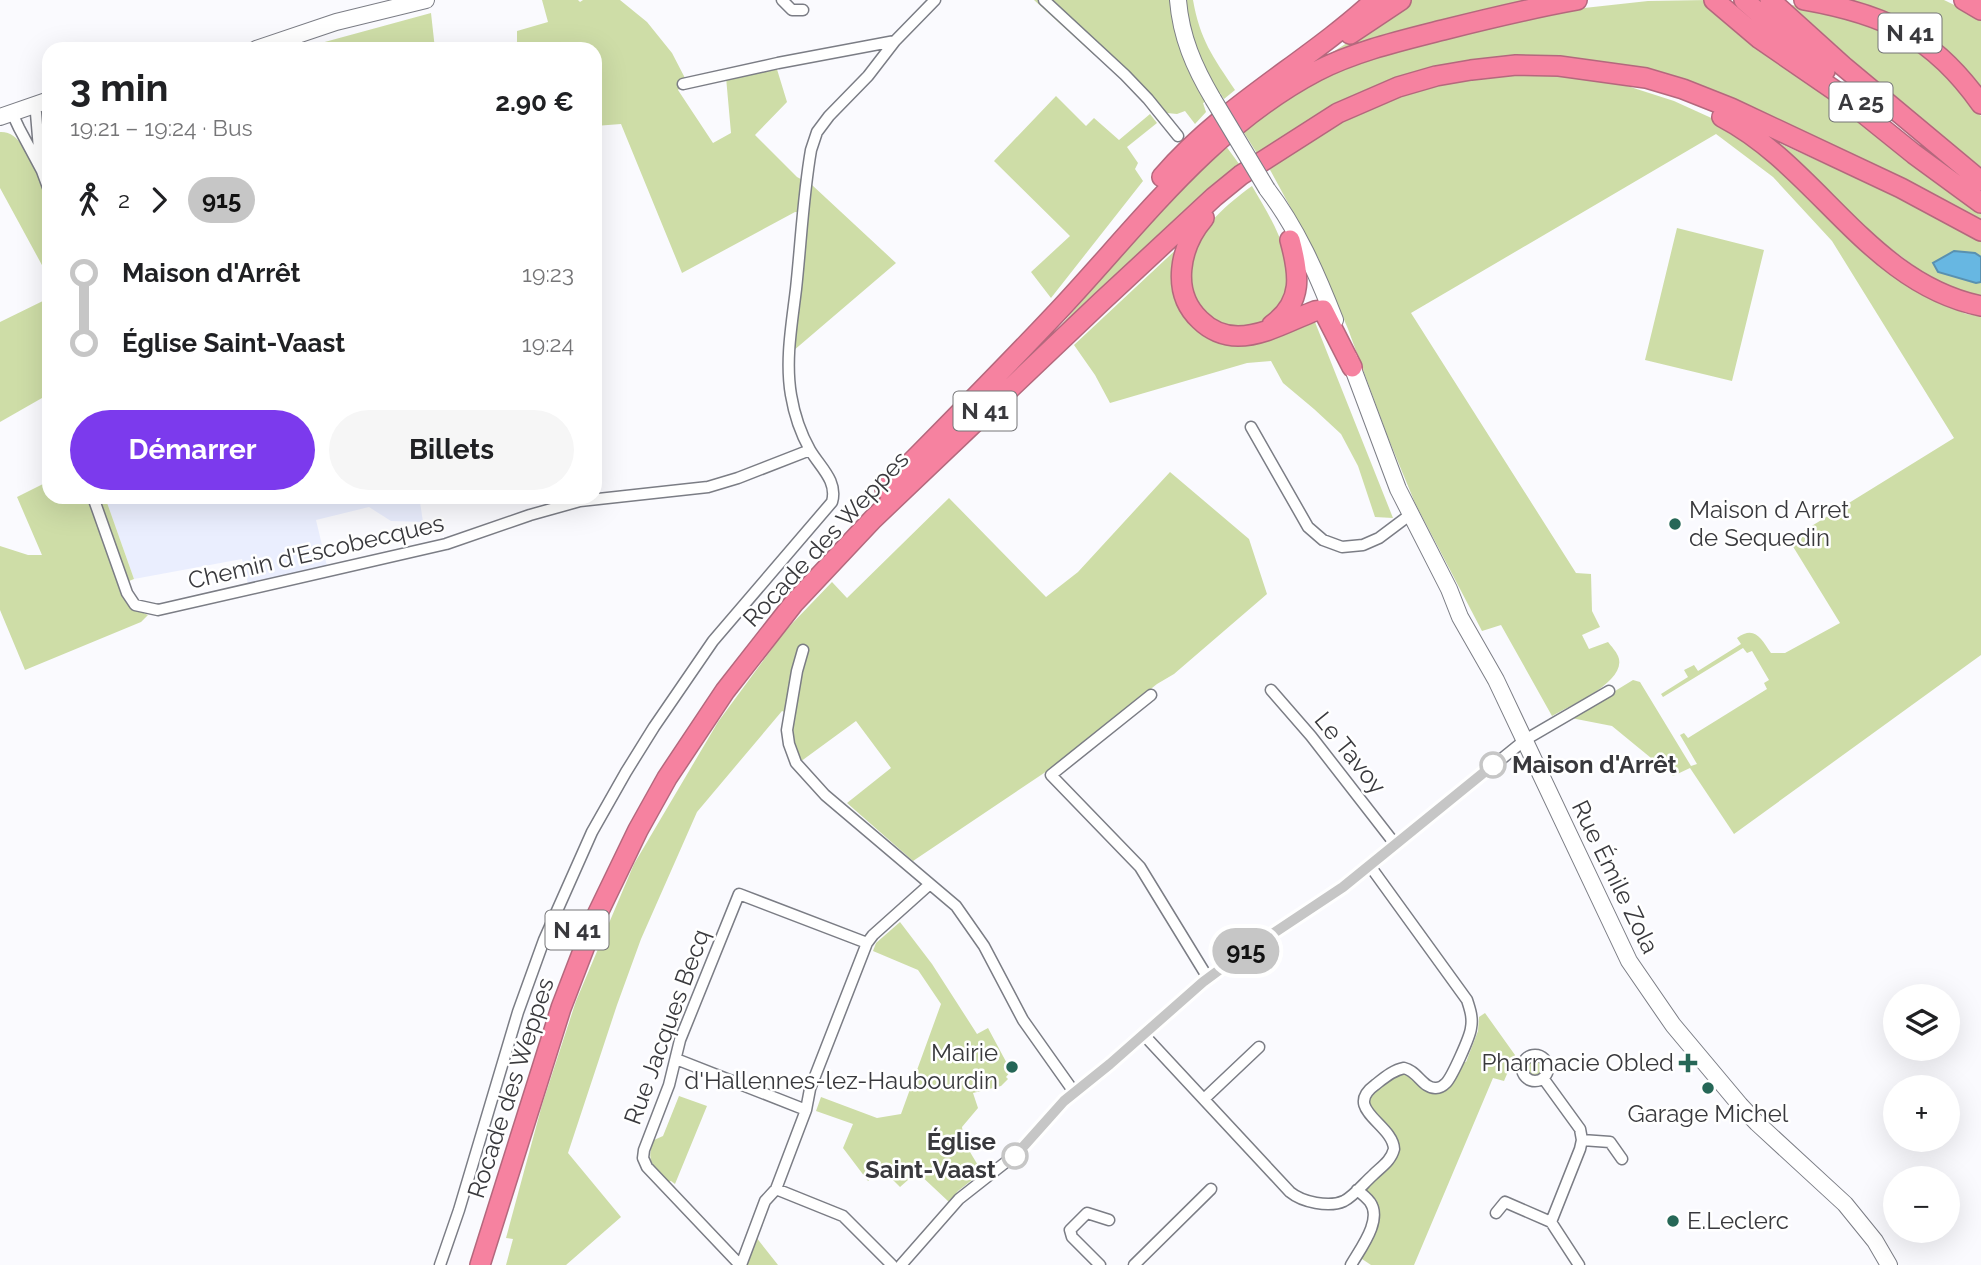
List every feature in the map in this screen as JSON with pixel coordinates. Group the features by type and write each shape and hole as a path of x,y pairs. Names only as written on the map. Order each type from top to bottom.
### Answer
{"highway":[{"path":"1014,356 1183,153 1221,118 1337,32 1375,0"},
{"path":"1279,75 1358,30 1402,0"},
{"name":"N 41","path":"1014,356 1191,164 1227,131 1295,84 1337,62 1384,45 1577,0"},
{"path":"1714,0 1760,39 1837,92 1914,154 1981,202"},
{"name":"A 25","path":"1744,0 1855,98 1981,202"},
{"name":"A 25","path":"1770,0 1885,102 1981,181"},
{"path":"1964,0 1981,10"},
{"path":"1974,0 1981,3"},
{"name":"N 41","path":"1809,1 1866,15 1910,33 1948,63 1981,104"},
{"name":"N 41","path":"1263,161 1338,113 1410,83 1505,66 1546,65 1590,69"},
{"path":"1590,69 1646,78 1715,101 1901,188 1981,231"},
{"path":"1590,69 1679,96 1736,124 1773,151 1899,270 1942,294 1981,306"},
{"path":"1263,161 1200,223 1185,251 1181,282 1189,308 1215,331 1237,336 1262,331 1319,309 1325,311 1350,372"},
{"name":"Rocade des Weppes","path":"480,1265 578,961 638,830 698,730 750,657 822,572 904,488 1226,186 1263,161"},
{"path":"1262,331 1284,316 1294,295 1298,275 1290,240"},
{"name":"Rocade des Weppes","path":"466,1265 571,944 601,876 652,779 721,675 778,602 839,535 1014,356"}],"main road":[{"path":"277,42 336,22 428,0"},
{"path":"289,42 428,0"},
{"path":"1178,0 1182,30 1199,75 1306,253 1332,313 1350,372 1393,475 1407,517"},
{"path":"7,119 39,109"},
{"path":"1267,189 1319,309"},
{"name":"Rue Émile Zola","path":"1407,517 1456,628 1505,701 1624,951 1643,985 1740,1105 1853,1213 1875,1241 1889,1265"}],"street":[{"path":"782,0 792,10 803,10"},
{"path":"440,1265 518,1012 544,940 592,832 654,727 713,642 829,508 833,497 832,484 810,450 795,414 789,375 808,170 815,137 829,116 868,76 894,41 934,0"},
{"path":"1044,0 1130,80 1178,136"},
{"path":"684,84 778,62 894,41"},
{"path":"39,109 38,149 42,171"},
{"path":"7,119 42,171"},
{"path":"1251,427 1308,527 1323,540 1342,547 1363,545 1379,538 1407,517"},
{"name":"Chemin d'Escobecques","path":"602,499 708,487 810,450"},
{"name":"Chemin d'Escobecques","path":"95,504 127,593 135,605 158,610 457,541 569,504"},
{"path":"803,650 787,730 790,751 796,762 825,795 956,906 980,939 1019,1014 1074,1092"},
{"name":"Le Tavoy","path":"1271,690 1311,736 1395,844"},
{"path":"901,1265 960,1199 1020,1151 1059,1105 1208,978 1313,908 1370,866 1525,740 1609,691"},
{"path":"1151,695 1051,775 1140,867 1208,978"},
{"path":"1143,1034 1295,1195 1312,1202 1344,1201 1387,1162 1394,1150 1391,1137 1365,1108 1366,1093 1393,1072 1404,1068 1415,1073 1428,1086 1442,1086 1449,1080 1472,1023 1467,1000 1370,866"},
{"path":"741,1265 765,1201 776,1189 806,1110 810,1089 867,943 930,884"},
{"name":"Rue Jacques Becq","path":"741,1265 644,1161 644,1150 669,1085 680,1040 739,894 867,943"},
{"path":"1203,1099 1259,1047"},
{"path":"676,1059 806,1110"},
{"path":"1543,1078 1580,1129 1582,1140 1551,1222"},
{"path":"1582,1140 1610,1142 1622,1159"},
{"path":"776,1189 843,1216 892,1265"},
{"path":"1133,1265 1211,1189"},
{"path":"1351,1265 1370,1234 1373,1223 1372,1205 1357,1189"},
{"path":"1496,1213 1505,1202 1551,1222 1578,1265"},
{"path":"1100,1265 1072,1237 1070,1230 1087,1213 1109,1220"}],"shaded area":[{"path":"107,504 420,504 423,522 391,521 369,507 316,520 327,566 248,584 242,559 134,579"}],"green space":[{"path":"542,0 620,0 647,22 672,53 686,80 678,90 713,143 731,133 726,77 776,66 787,102 755,135 797,177 812,185 896,263 793,351 808,213 795,212 682,273 621,124 602,125 602,42 517,42 517,31 548,22"},
{"path":"1034,0 1193,0 1204,37 1235,90 1224,99 1220,93 1203,103 1206,112 1195,124 1185,111 1167,113 1102,48 1094,55"},
{"path":"1407,0 1539,0 1314,64 1383,20"},
{"path":"1707,0 1981,214 1981,224 1614,65 1390,82 1321,114 1258,155 1241,128 1256,116 1337,70 1420,43 1575,9 1648,1"},
{"path":"1850,0 1944,0 1981,18 1981,90 1942,48 1917,28 1885,12"},
{"path":"1791,5 1830,9 1880,25 1941,65 1981,116 1981,167 1906,108"},
{"path":"431,13 434,42 325,42"},
{"path":"1514,75 1566,75 1618,83 1674,101 1718,121 1786,172 1861,250 1913,289 1966,314 1981,316 1981,655 1734,834 1690,768 1673,776 1612,726 1571,718 1633,680 1640,682 1691,766 1697,764 1680,735 1684,733 1688,738 1767,689 1764,683 1769,680 1752,651 1747,653 1743,648 1663,697 1661,694 1688,677 1684,670 1694,665 1698,671 1741,644 1737,638 1743,634 1757,635 1771,653 1785,653 1840,623 1789,540 1954,438 1832,241 1773,177 1716,134 1411,313 1576,573 1591,574 1592,611 1600,627 1582,635 1589,649 1608,642 1618,656 1619,665 1615,675 1596,692 1552,716 1501,625 1482,631 1415,503 1318,258 1269,168 1338,124 1398,97 1436,86"},
{"path":"1056,96 1086,126 1094,118 1119,140 1150,114 1157,123 1127,147 1138,163 1135,169 1143,181 1051,298 1031,272 1070,236 994,161"},
{"path":"0,132 18,140 36,171 42,169 42,265 0,188"},
{"path":"1764,136 1823,163 1875,182 1981,237 1981,257 1975,253 1976,283 1981,282 1981,298 1930,278 1845,214"},
{"path":"1223,142 1242,168 1037,353 1133,242"},
{"path":"1252,186 1284,249 1289,273 1288,301 1257,326 1231,327 1219,323 1200,307 1193,296 1188,272 1194,248 1207,227"},
{"path":"1677,228 1764,250 1732,381 1645,360"},
{"path":"1182,244 1175,271 1219,339 1313,317 1393,518 1375,517 1358,466 1341,434 1283,383 1271,361 1247,363 1110,403 1074,345"},
{"path":"42,301 42,398 0,422 0,322"},
{"path":"1170,472 1249,539 1267,594 1174,674 1157,684 1053,767 913,861 847,803 891,768 856,721 800,762 793,742 792,715 782,711 697,812 641,939 568,1153 621,1217 566,1265 506,1265 513,1239 506,1238 542,1105 576,1001 634,864 718,722 785,631 832,582 847,598 949,498 1046,597 1078,572"},
{"path":"42,484 42,504 107,504 134,579 119,585 129,604 148,615 141,622 25,670 0,610 0,546 28,555 42,555 17,497"},
{"path":"900,922 932,964 977,1034 988,1028 1011,1071 1001,1086 973,1093 978,1108 962,1127 964,1142 982,1172 949,1202 917,1172 900,1187 882,1169 868,1181 843,1148 853,1124 816,1111 821,1097 877,1118 901,1114 941,1004 918,970 873,951 876,943"},
{"path":"1485,1013 1515,1055 1504,1081 1493,1078 1414,1265 1371,1265 1359,1257 1375,1231 1365,1188 1398,1150 1395,1135 1368,1105 1371,1094 1401,1073 1407,1073 1426,1091 1436,1093 1462,1061 1466,1062 1478,1031 1479,1017"},
{"path":"1531,1058 1539,1058 1545,1068 1539,1078 1531,1078 1525,1072 1525,1064"},
{"path":"679,1096 707,1106 675,1184 668,1182 655,1167 650,1154 654,1140 663,1136"},
{"path":"756,1237 778,1265 748,1265"}],"water":[{"path":"1954,251 1975,253 1981,257 1981,282 1976,283 1938,272 1933,263"}],"bus line":[{"name":"915","path":"1015,1156 1064,1101 1203,982 1343,887 1493,765"}],"place":[{"name":"Maison d Arret de Sequedin","path":"1675,524"},
{"name":"Maison d'Arrêt","path":"1493,765"},
{"name":"Pharmacie Obled","path":"1688,1063"},
{"name":"Mairie d'Hallennes-lez-Haubourdin","path":"1012,1067"},
{"name":"Garage Michel","path":"1708,1088"},
{"name":"Église Saint-Vaast","path":"1015,1156"},
{"name":"E.Leclerc","path":"1673,1221"}]}
